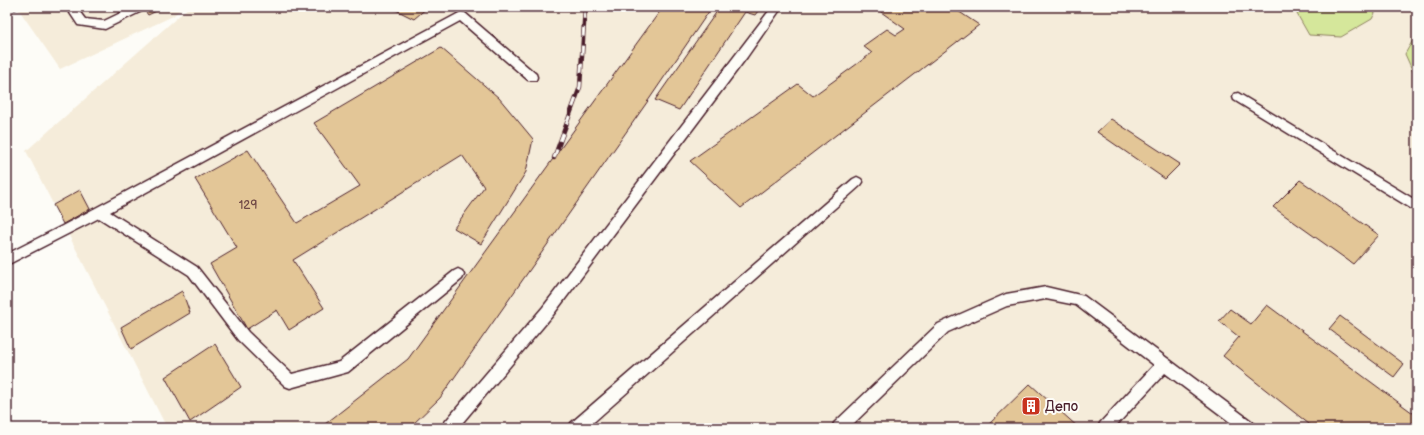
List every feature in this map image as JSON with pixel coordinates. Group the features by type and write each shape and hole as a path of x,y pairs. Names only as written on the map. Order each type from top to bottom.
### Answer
{"lane":[{"path":"71,7 82,22 105,25 142,7"},
{"path":"449,428 548,311 744,54 777,7"},
{"path":"7,260 100,212 460,16 532,77"},
{"path":"1238,97 1417,208"},
{"path":"576,428 857,182"},
{"path":"100,212 193,271 243,336 290,381 343,367 458,275"},
{"path":"839,428 943,328 1006,300 1046,293 1079,300 1249,428"},
{"path":"1105,428 1164,364"}],"path":[{"path":"7,19 13,10 18,7"}],"shaded area":[{"path":"17,7 183,7 173,16 60,69"},
{"path":"189,7 1417,7 1417,428 167,428 26,151"}],"green space":[{"path":"1302,7 1378,7 1372,19 1341,37 1309,35 1297,14"},
{"path":"1417,33 1417,81 1405,54"}],"building":[{"path":"142,7 165,7 148,15"},
{"path":"390,7 428,7 414,19"},
{"path":"663,7 712,7 440,398 409,428 320,428 408,359"},
{"path":"720,7 761,7 755,15 745,12 679,110 655,100"},
{"path":"874,7 952,7 979,25 741,208 690,161 798,84 813,96 872,53 863,46 887,29 896,35 905,29"},
{"path":"441,48 499,98 533,139 526,172 481,244 454,228 484,187 462,155 293,260 324,308 289,330 277,310 247,329 210,264 237,248 195,179 248,150 297,223 360,186 314,123"},
{"path":"1111,119 1180,164 1165,179 1097,132"},
{"path":"1300,180 1379,235 1353,264 1273,207"},
{"path":"80,190 90,209 63,224 53,205"},
{"path":"182,291 190,313 131,349 121,327"},
{"path":"1267,305 1417,416 1417,428 1314,428 1223,356 1239,337 1219,321 1230,309 1251,324"},
{"path":"1340,316 1404,364 1394,377 1329,329"},
{"path":"215,344 241,387 190,422 165,377"},
{"name":"Депо","path":"1030,384 1079,428 985,428"}],"railway":[{"path":"554,158 580,87 585,7"}],"place":[{"name":"Депо","path":"1031,406"}]}
